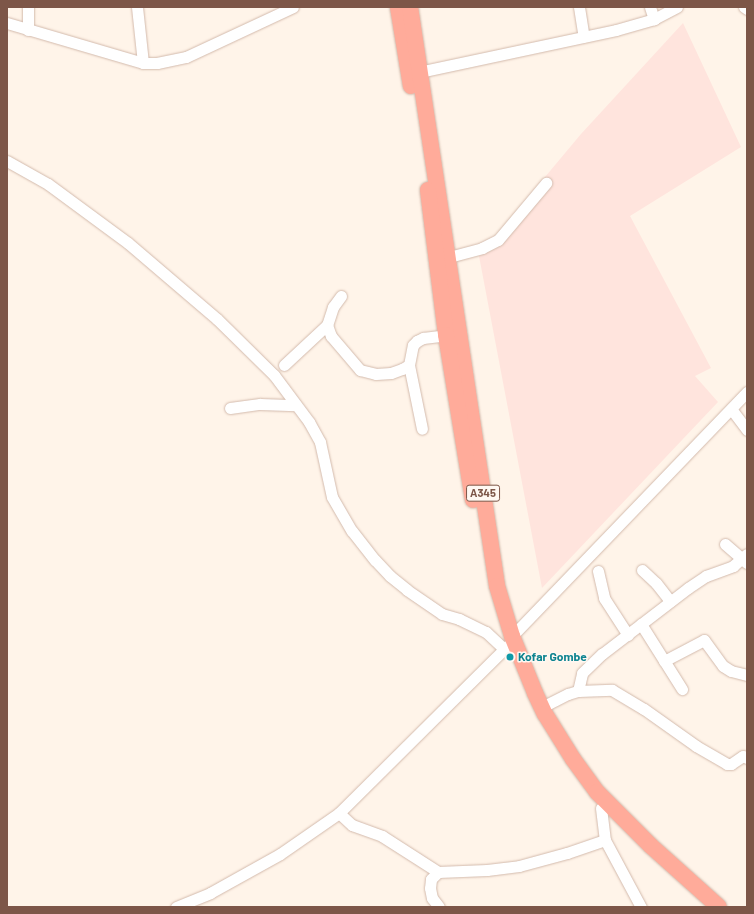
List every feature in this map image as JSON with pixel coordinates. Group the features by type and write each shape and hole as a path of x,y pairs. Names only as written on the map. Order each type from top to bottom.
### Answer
{"highway":[{"name":"A345","path":"398,7 427,185 446,335 485,571 499,626 526,693 551,741 577,779 601,808 707,907"},
{"name":"A345","path":"410,7 507,644 569,753 598,792 651,846 719,907"}],"street":[{"path":"28,7 28,30"},
{"path":"137,7 143,63"},
{"path":"7,23 143,63 157,63 186,57 293,7"},
{"path":"579,7 584,37"},
{"path":"650,7 654,19"},
{"path":"419,72 584,37 654,19 677,7"},
{"path":"7,161 48,184 148,260 217,319 274,375 309,422 320,442 332,497 352,530 375,560 390,576 407,590 442,614 459,619 507,644"},
{"path":"449,257 482,248 498,240 546,183"},
{"path":"284,365 327,325 333,307 341,296"},
{"path":"327,325 331,336 360,370 376,374 391,373 409,364"},
{"path":"422,429 409,364 413,345 423,338 446,335"},
{"path":"176,907 210,893 295,845 339,813 507,644 632,510 732,410 747,392"},
{"path":"230,408 260,404 296,405"},
{"path":"732,410 747,430"},
{"path":"578,691 582,673 602,654 670,601 706,576 724,571 746,559 725,544"},
{"path":"642,570 656,583 670,601"},
{"path":"598,571 604,598 628,635"},
{"path":"641,624 682,689"},
{"path":"664,661 704,640 723,666 747,675"},
{"path":"542,707 568,694 578,691 612,690 644,709 696,746 727,764 731,764 743,756 747,758"},
{"path":"601,808 604,840 641,907"},
{"path":"339,813 352,825 382,836 438,872 487,870 518,866 567,853 604,840"},
{"path":"438,872 431,879 430,888 432,898 439,907"},
{"path":"201,907 210,893"}],"shaded area":[{"path":"683,23 741,147 630,216 711,368 695,376 718,402 542,588 479,256 581,134"}],"place":[{"name":"Kofar Gombe","path":"510,657"}]}
